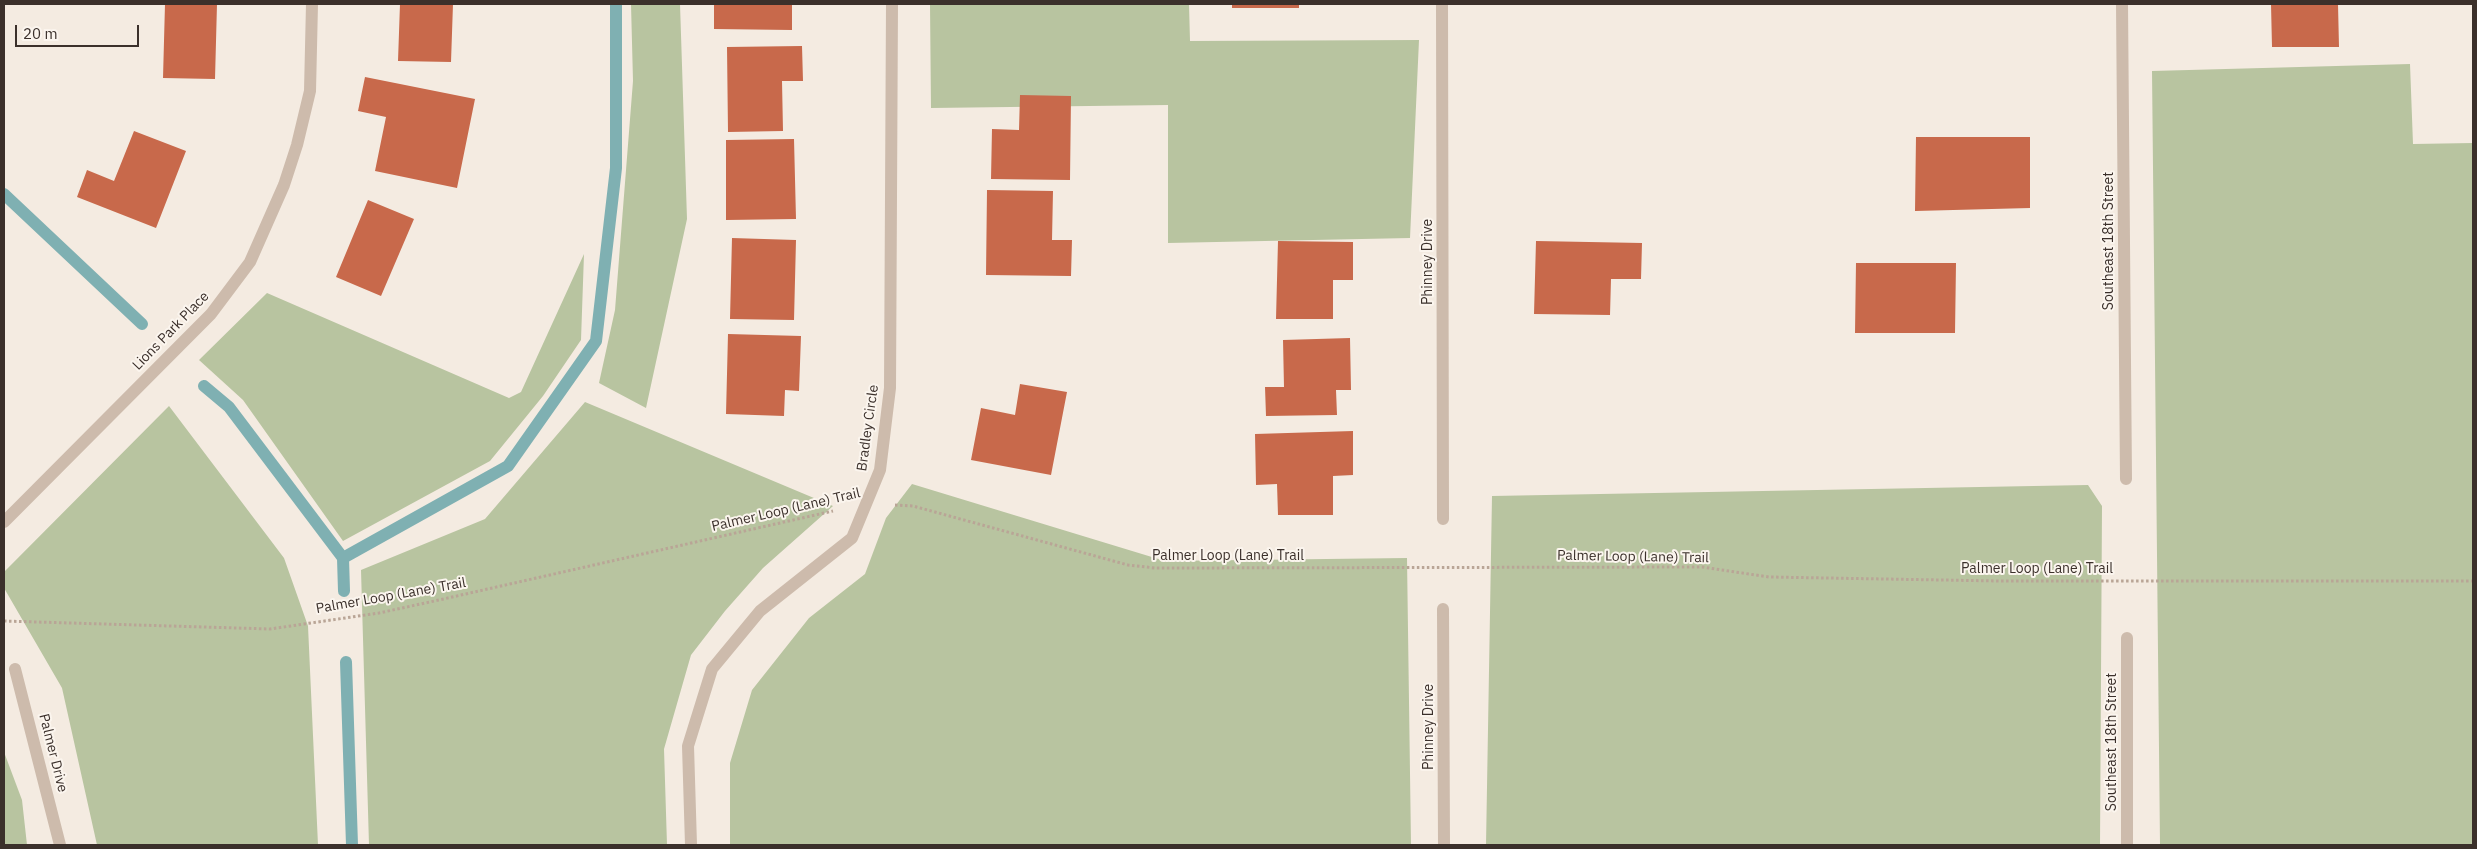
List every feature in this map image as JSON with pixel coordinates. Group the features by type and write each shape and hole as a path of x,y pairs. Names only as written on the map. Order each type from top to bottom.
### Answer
{"street":[{"name":"Lions Park Place","path":"4,522 211,314 250,262 284,185 297,145 310,91 312,4"},
{"name":"Bradley Circle","path":"691,845 688,746 712,668 760,610 852,538 880,470 890,388 892,4"},
{"name":"Phinney Drive","path":"1442,4 1444,519"},
{"name":"Southeast 18th Street","path":"2122,4 2126,479"},
{"name":"Phinney Drive","path":"1444,609 1444,845"},
{"name":"Southeast 18th Street","path":"2127,638 2127,845"},
{"name":"Palmer Drive","path":"15,669 60,845"}],"path":[{"name":"Palmer Loop (Lane) Trail","path":"4,621 270,629 379,613 422,604 867,503 914,506 1128,566 1155,568 1702,567 1769,577 1799,578 1999,581 2473,581"}],"green space":[{"path":"631,4 680,4 687,219 646,408 599,383 615,310 633,81"},
{"path":"930,4 1189,4 1190,41 1419,40 1410,238 1168,243 1168,105 931,108"},
{"path":"2410,64 2413,144 2473,143 2473,845 2160,845 2152,71"},
{"path":"584,254 581,340 543,396 490,461 343,541 243,400 199,360 267,293 509,398 521,392"},
{"path":"585,402 833,506 763,568 725,611 691,655 664,749 667,845 369,845 361,570 485,519"},
{"path":"169,406 284,558 308,626 318,845 97,845 62,688 4,588 4,572"},
{"path":"912,484 1165,561 1407,558 1411,845 730,845 730,763 752,690 809,618 865,574 886,518"},
{"path":"2088,485 2102,506 2100,845 1486,845 1492,496"},
{"path":"4,752 22,800 27,845 4,845"}],"building":[{"path":"165,4 217,4 215,79 163,78"},
{"path":"400,4 453,4 451,62 398,61"},
{"path":"714,4 792,4 792,30 714,29"},
{"path":"1232,4 1299,4 1299,8 1232,8"},
{"path":"2271,4 2338,4 2339,47 2272,47"},
{"path":"802,46 803,81 782,81 783,131 728,132 727,47"},
{"path":"365,77 475,99 457,188 375,171 386,117 358,111"},
{"path":"1020,95 1071,96 1070,180 991,179 992,129 1019,130"},
{"path":"134,131 186,151 156,228 77,197 87,170 114,181"},
{"path":"1916,137 2030,137 2030,208 1915,211"},
{"path":"794,139 796,219 726,220 726,140"},
{"path":"987,190 1053,191 1052,240 1072,240 1071,276 986,275"},
{"path":"368,200 414,219 381,296 336,277"},
{"path":"732,238 796,240 794,320 730,319"},
{"path":"1278,241 1353,242 1353,280 1333,280 1333,319 1276,319"},
{"path":"1536,241 1642,243 1641,279 1611,279 1610,315 1534,314"},
{"path":"1856,263 1956,263 1955,333 1855,333"},
{"path":"728,334 801,336 799,391 785,390 784,416 726,414"},
{"path":"1350,338 1351,390 1336,390 1337,415 1266,416 1265,387 1284,387 1283,340"},
{"path":"1020,384 1067,392 1051,475 971,460 981,408 1015,415"},
{"path":"1353,431 1353,475 1333,476 1333,515 1278,515 1277,484 1256,485 1255,434"}],"waterway":[{"path":"343,558 508,466 596,341 616,168 616,4"},
{"path":"4,194 142,324"},
{"path":"204,386 229,407 343,558 344,591"},
{"path":"346,662 352,845"}]}
